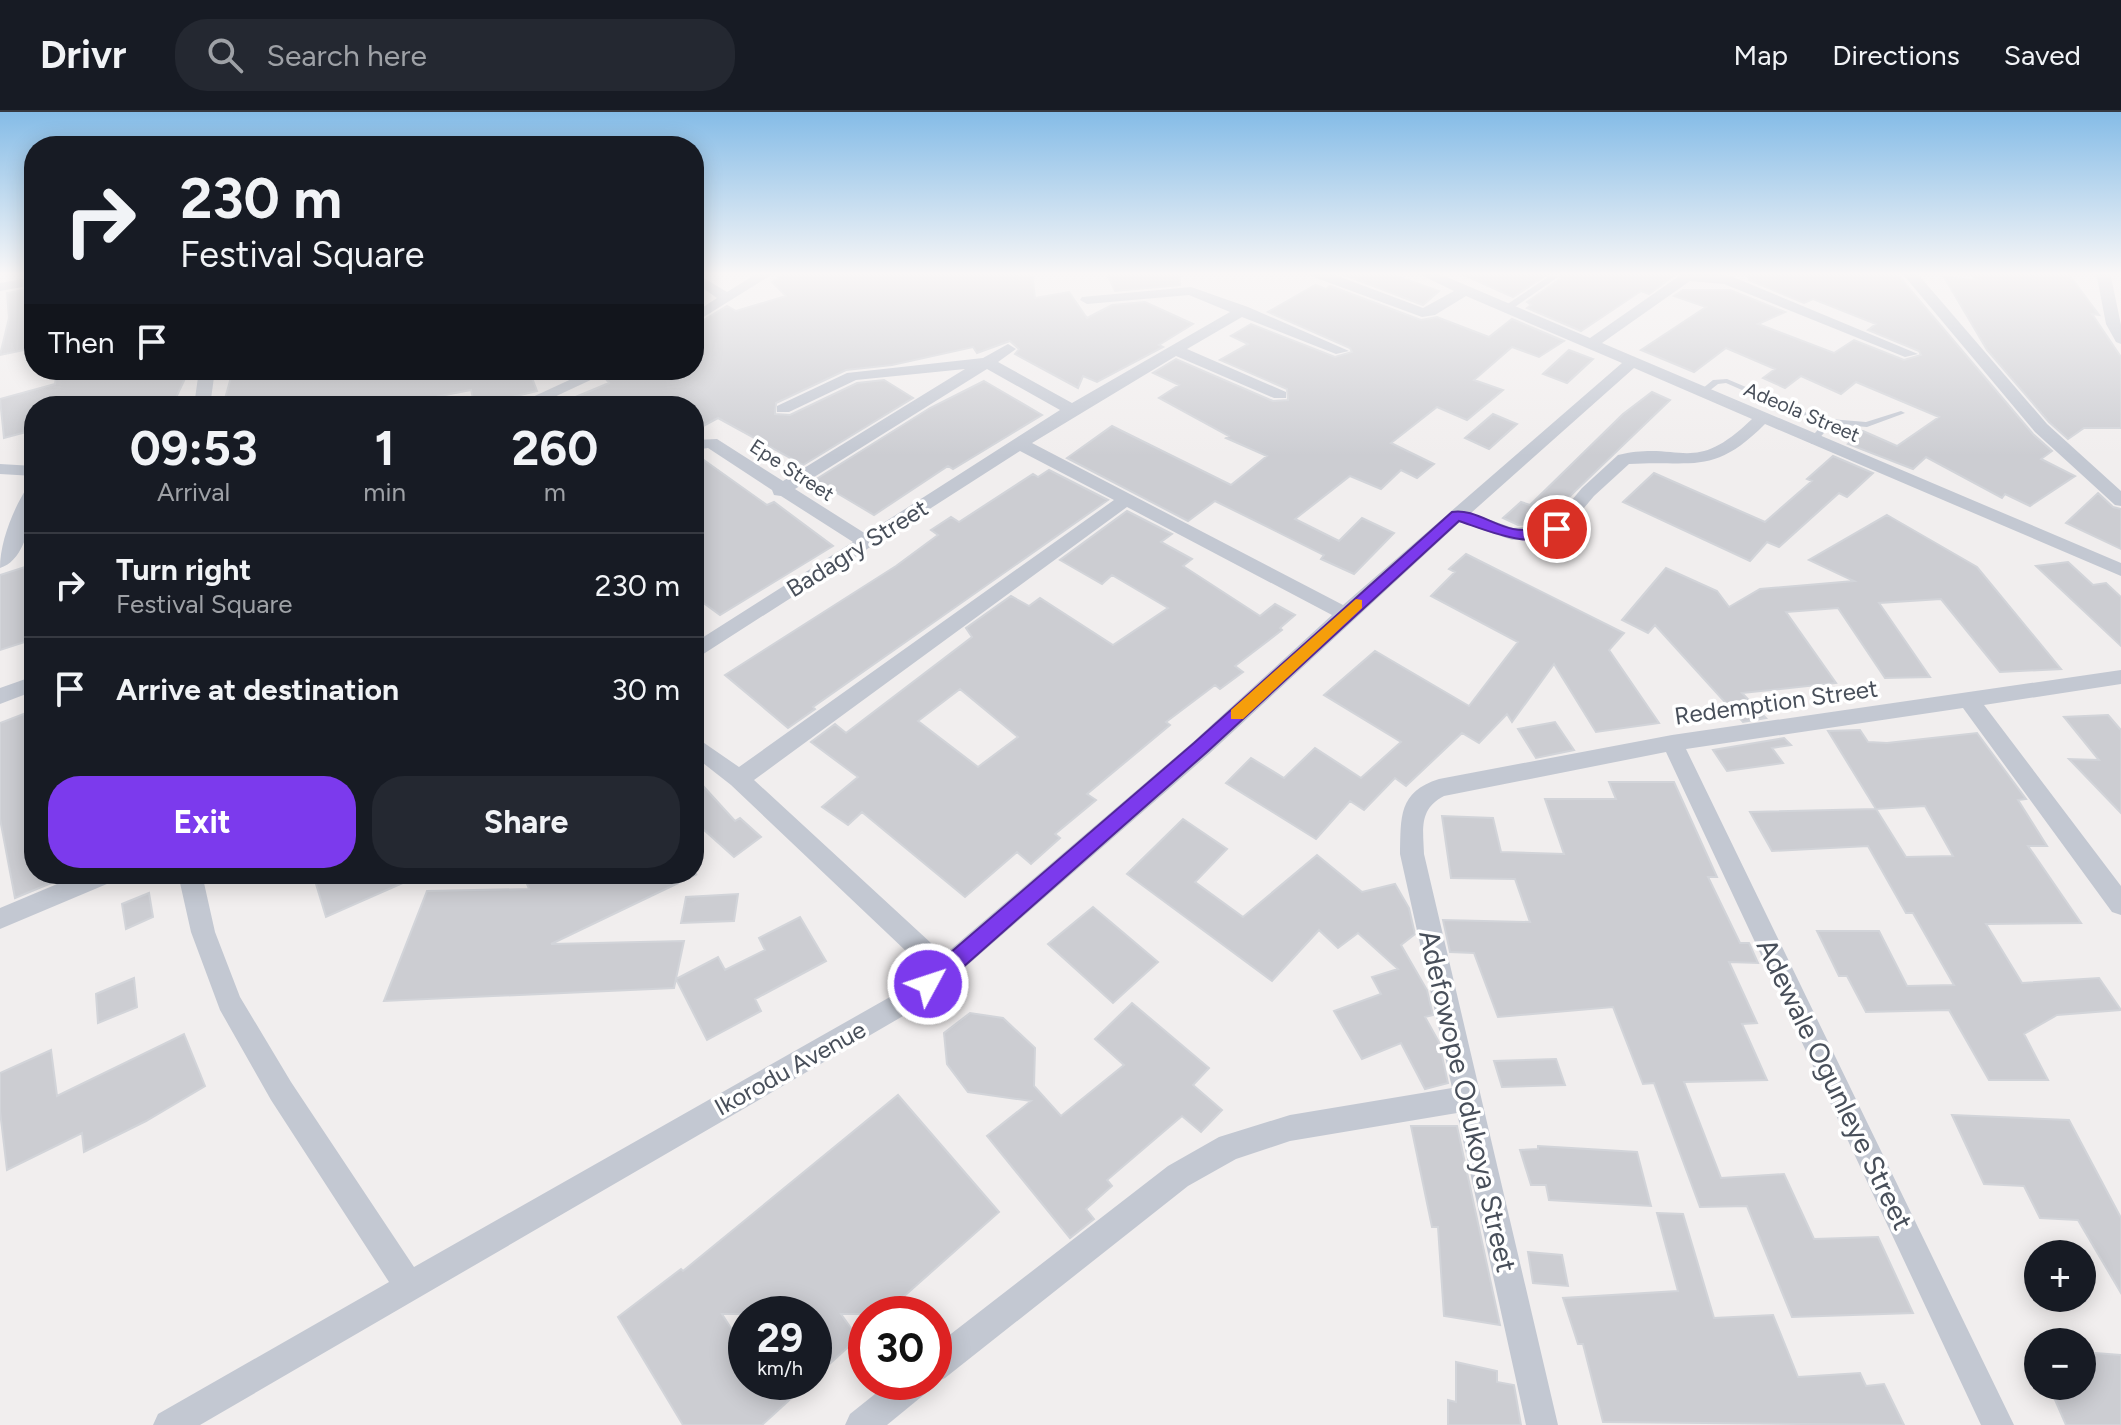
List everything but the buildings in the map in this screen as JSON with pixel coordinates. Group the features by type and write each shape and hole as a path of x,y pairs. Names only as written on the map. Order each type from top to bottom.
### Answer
{"street":[{"name":"Badagry Street","path":"704,641 1022,445 1072,410 1204,333"},
{"path":"1299,333 1341,351"},
{"name":"Adeola Street","path":"1563,333 2121,570"},
{"path":"1590,345 1607,333"},
{"path":"1860,333 1910,354"},
{"path":"1960,333 2041,428 2121,501"},
{"path":"780,491 1008,349"},
{"path":"1176,350 1280,395"},
{"path":"783,409 853,376 986,362 1072,410"},
{"name":"Ikorodu Avenue","path":"169,1425 913,997 1201,748 1345,614 1631,363"},
{"path":"544,396 581,380"},
{"path":"1457,515 1512,534 1536,534 1557,529 1588,492 1624,459 1716,457 1736,446 1761,419"},
{"name":"Epe Street","path":"704,444 711,443 780,491 865,542"},
{"path":"1022,445 1345,614"},
{"path":"0,469 24,470"},
{"path":"739,779 1124,501"},
{"path":"0,562 14,547 24,510"},
{"name":"Redemption Street","path":"1439,788 1672,743 2121,677"},
{"path":"0,696 24,687"},
{"path":"1969,700 2121,905"},
{"name":"Adewale Ogunleye Street","path":"1672,743 1998,1425"},
{"path":"704,752 739,779 944,971"},
{"name":"Adefowope Odukoya Street","path":"1439,788 1420,798 1412,816 1412,854 1542,1425"},
{"path":"0,919 82,884"},
{"path":"192,884 203,932 229,1002 281,1091 409,1286"},
{"path":"952,1353 1178,1176 1229,1147 1290,1128 1468,1098"},
{"path":"861,1425 892,1400"}],"lane":[{"path":"1701,393 1716,382 1727,381 1827,424"},
{"path":"1812,441 1827,424 1836,420 1867,425 1901,413"}],"slow traffic":[{"path":"1237,714 1356,604"}],"route":[{"path":"928,984 1201,748 1457,515 1512,534 1536,534 1557,529"}]}
